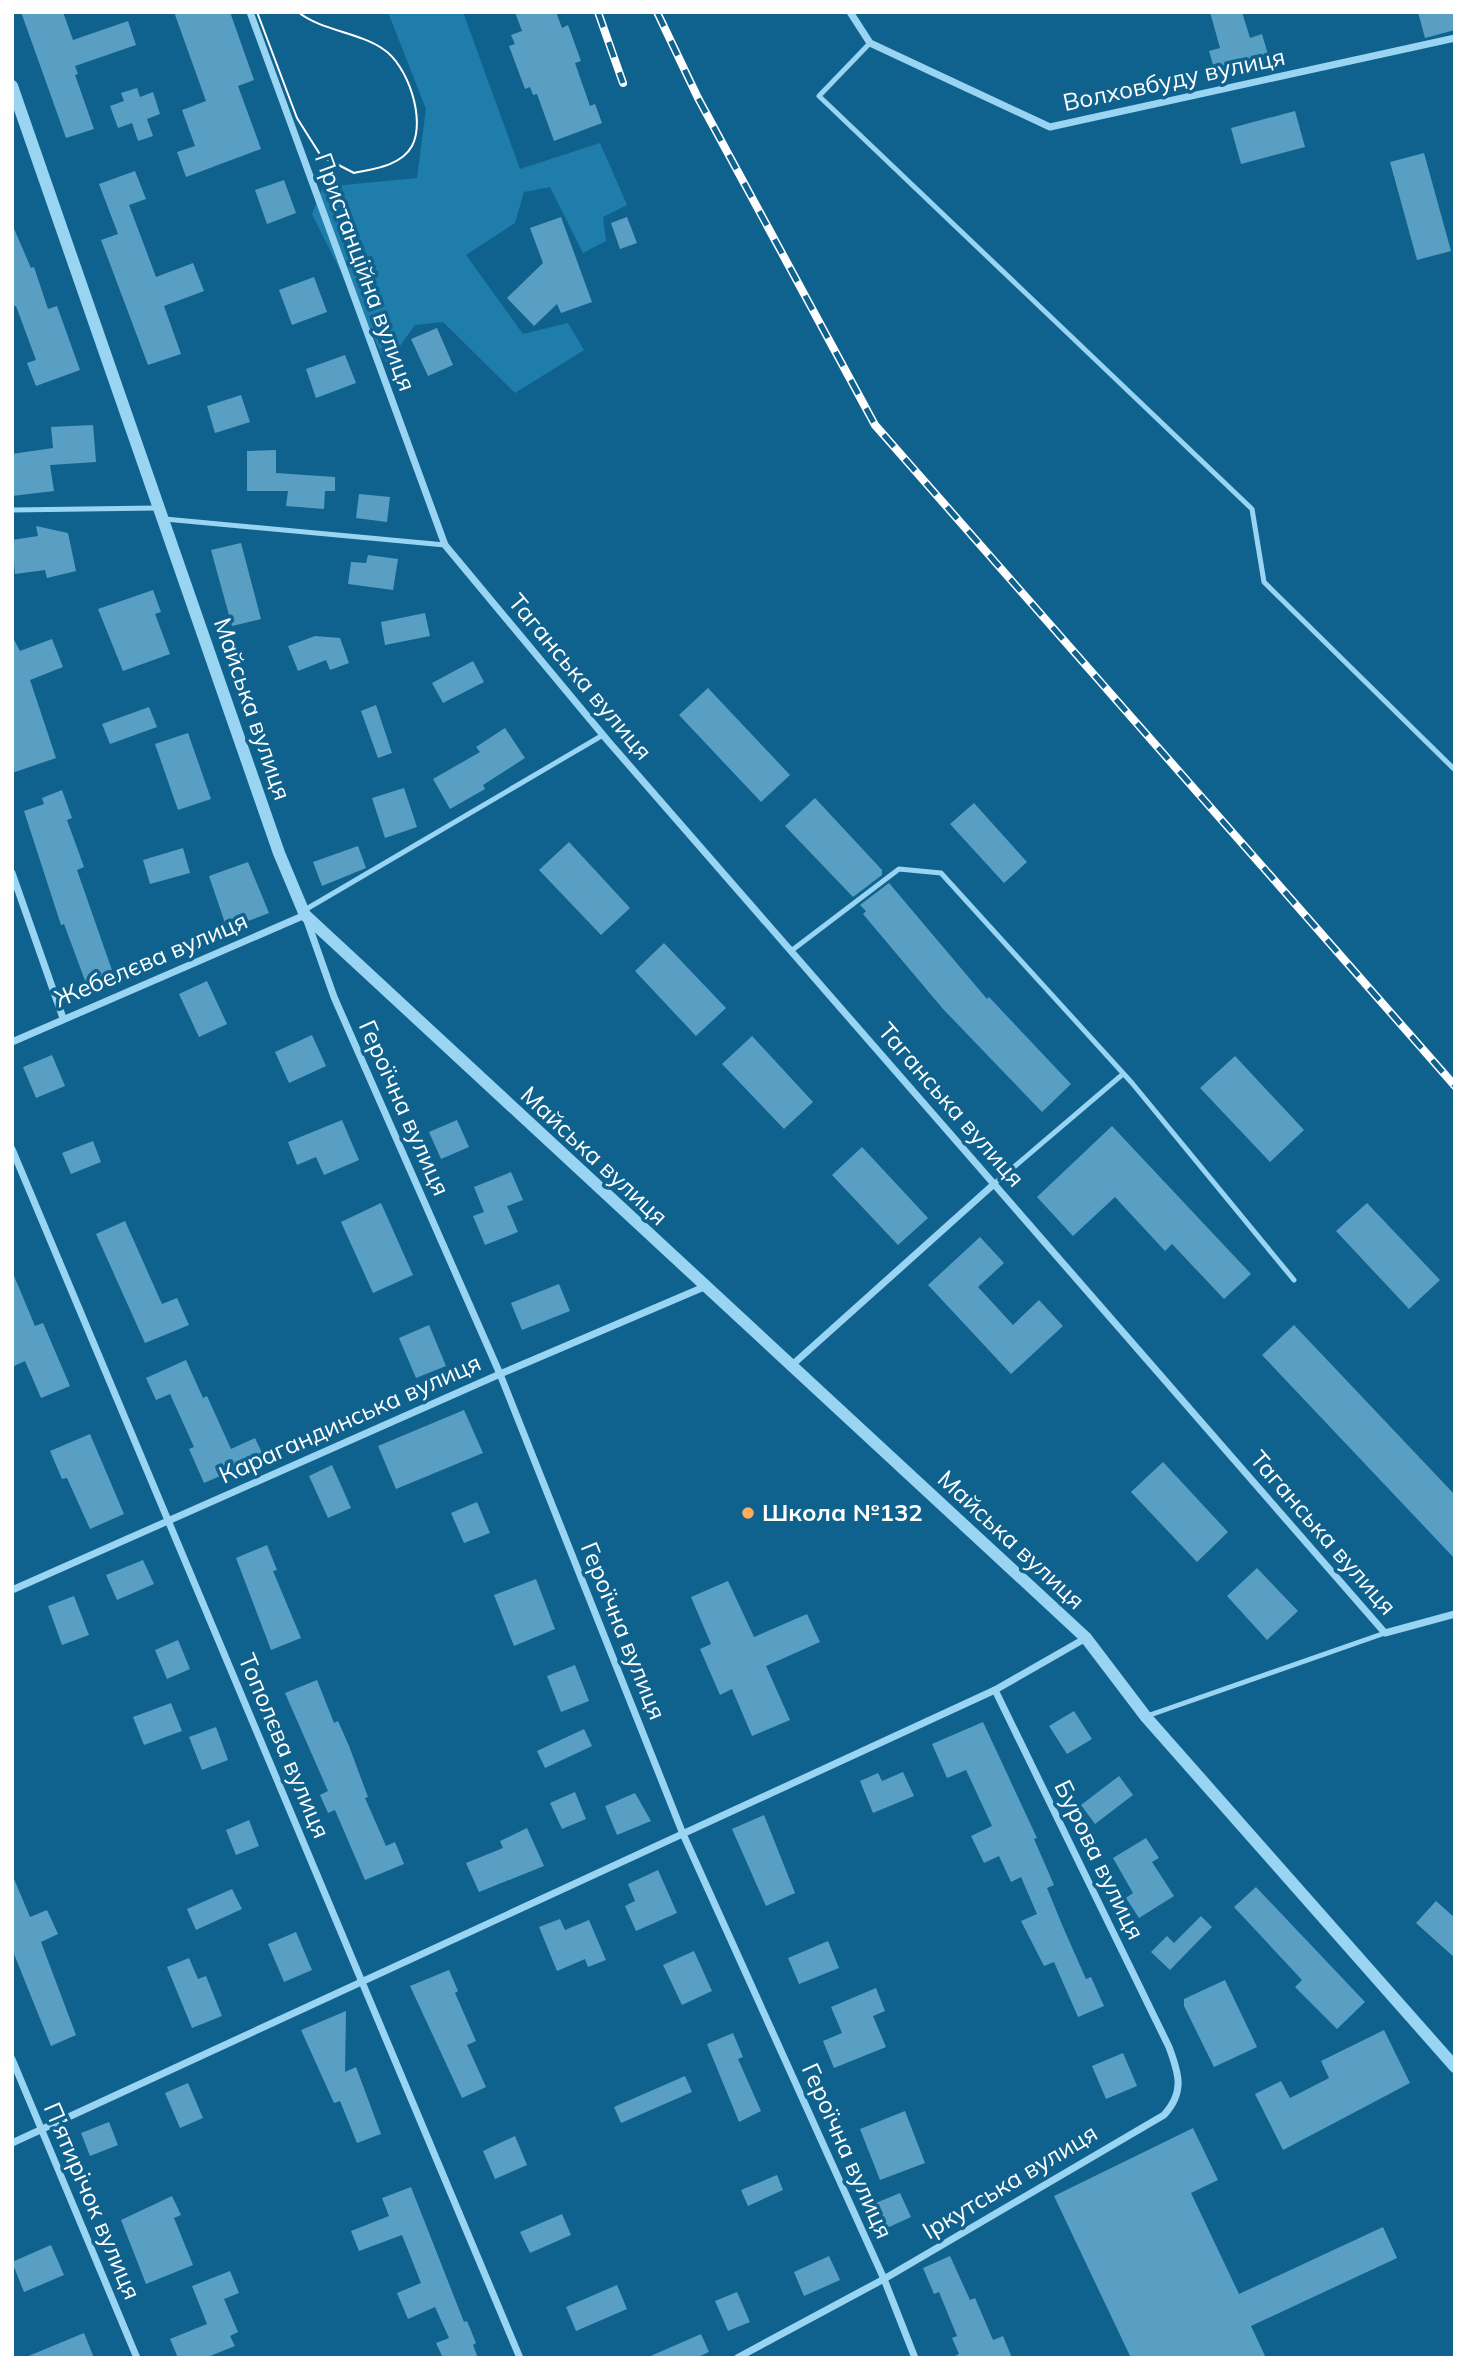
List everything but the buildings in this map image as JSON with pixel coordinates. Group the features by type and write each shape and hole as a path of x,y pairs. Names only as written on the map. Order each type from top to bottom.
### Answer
{"street":[{"name":"Пристанційна вулиця","path":"250,12 445,545"},
{"path":"850,12 870,43"},
{"name":"Волховбуду вулиця","path":"870,43 1050,127 1455,38"},
{"name":"Майська вулиця","path":"12,86 279,853 304,913 704,1287 1086,1638 1146,1717 1451,2064"},
{"name":"Таганська вулиця","path":"445,545 603,735 1385,1633 1455,1614"},
{"path":"12,873 63,1018"},
{"name":"Жебелєва вулиця","path":"12,1042 304,913"},
{"name":"Героїчна вулиця","path":"304,913 334,997 499,1374 684,1834 884,2279 915,2358"},
{"name":"Тополєва вулиця","path":"12,1149 520,2358"},
{"path":"791,1366 994,1184"},
{"name":"Карагандинська вулиця","path":"12,1590 499,1374 704,1287"},
{"path":"12,2143 995,1690 1086,1638"},
{"name":"Бурова вулиця","path":"995,1690 1169,2048"},
{"name":"Іркутська вулиця","path":"737,2358 884,2279 1164,2115 1180,2091 1179,2075 1169,2048"},
{"name":"П’ятирічок вулиця","path":"12,2059 137,2358"},
{"path":"1451,2064 1455,2076"}],"lane":[{"path":"870,43 819,96 1252,509 1264,582 1455,770"},
{"path":"12,510 162,514 445,545"},
{"path":"304,913 603,735"},
{"path":"791,951 899,869 941,873 1124,1074 1294,1280"},
{"path":"994,1184 1124,1074"},
{"path":"1146,1717 1385,1633"}],"shaded area":[{"path":"388,12 463,12 520,169 600,143 627,205 603,217 606,241 583,253 550,187 524,192 515,223 466,255 523,334 568,323 584,350 515,393 443,322 415,325 387,364 312,214 323,187 417,178 426,109"}],"tram line":[{"path":"257,12 297,118 321,156 354,173 386,166 401,158 412,146 417,122 412,94 400,67 392,57 373,43 318,23 298,12"}],"railway":[{"path":"598,12 623,83"},
{"path":"657,12 698,98 875,425 1455,1086"}],"place":[{"name":"Школа №132","path":"748,1513"}]}
